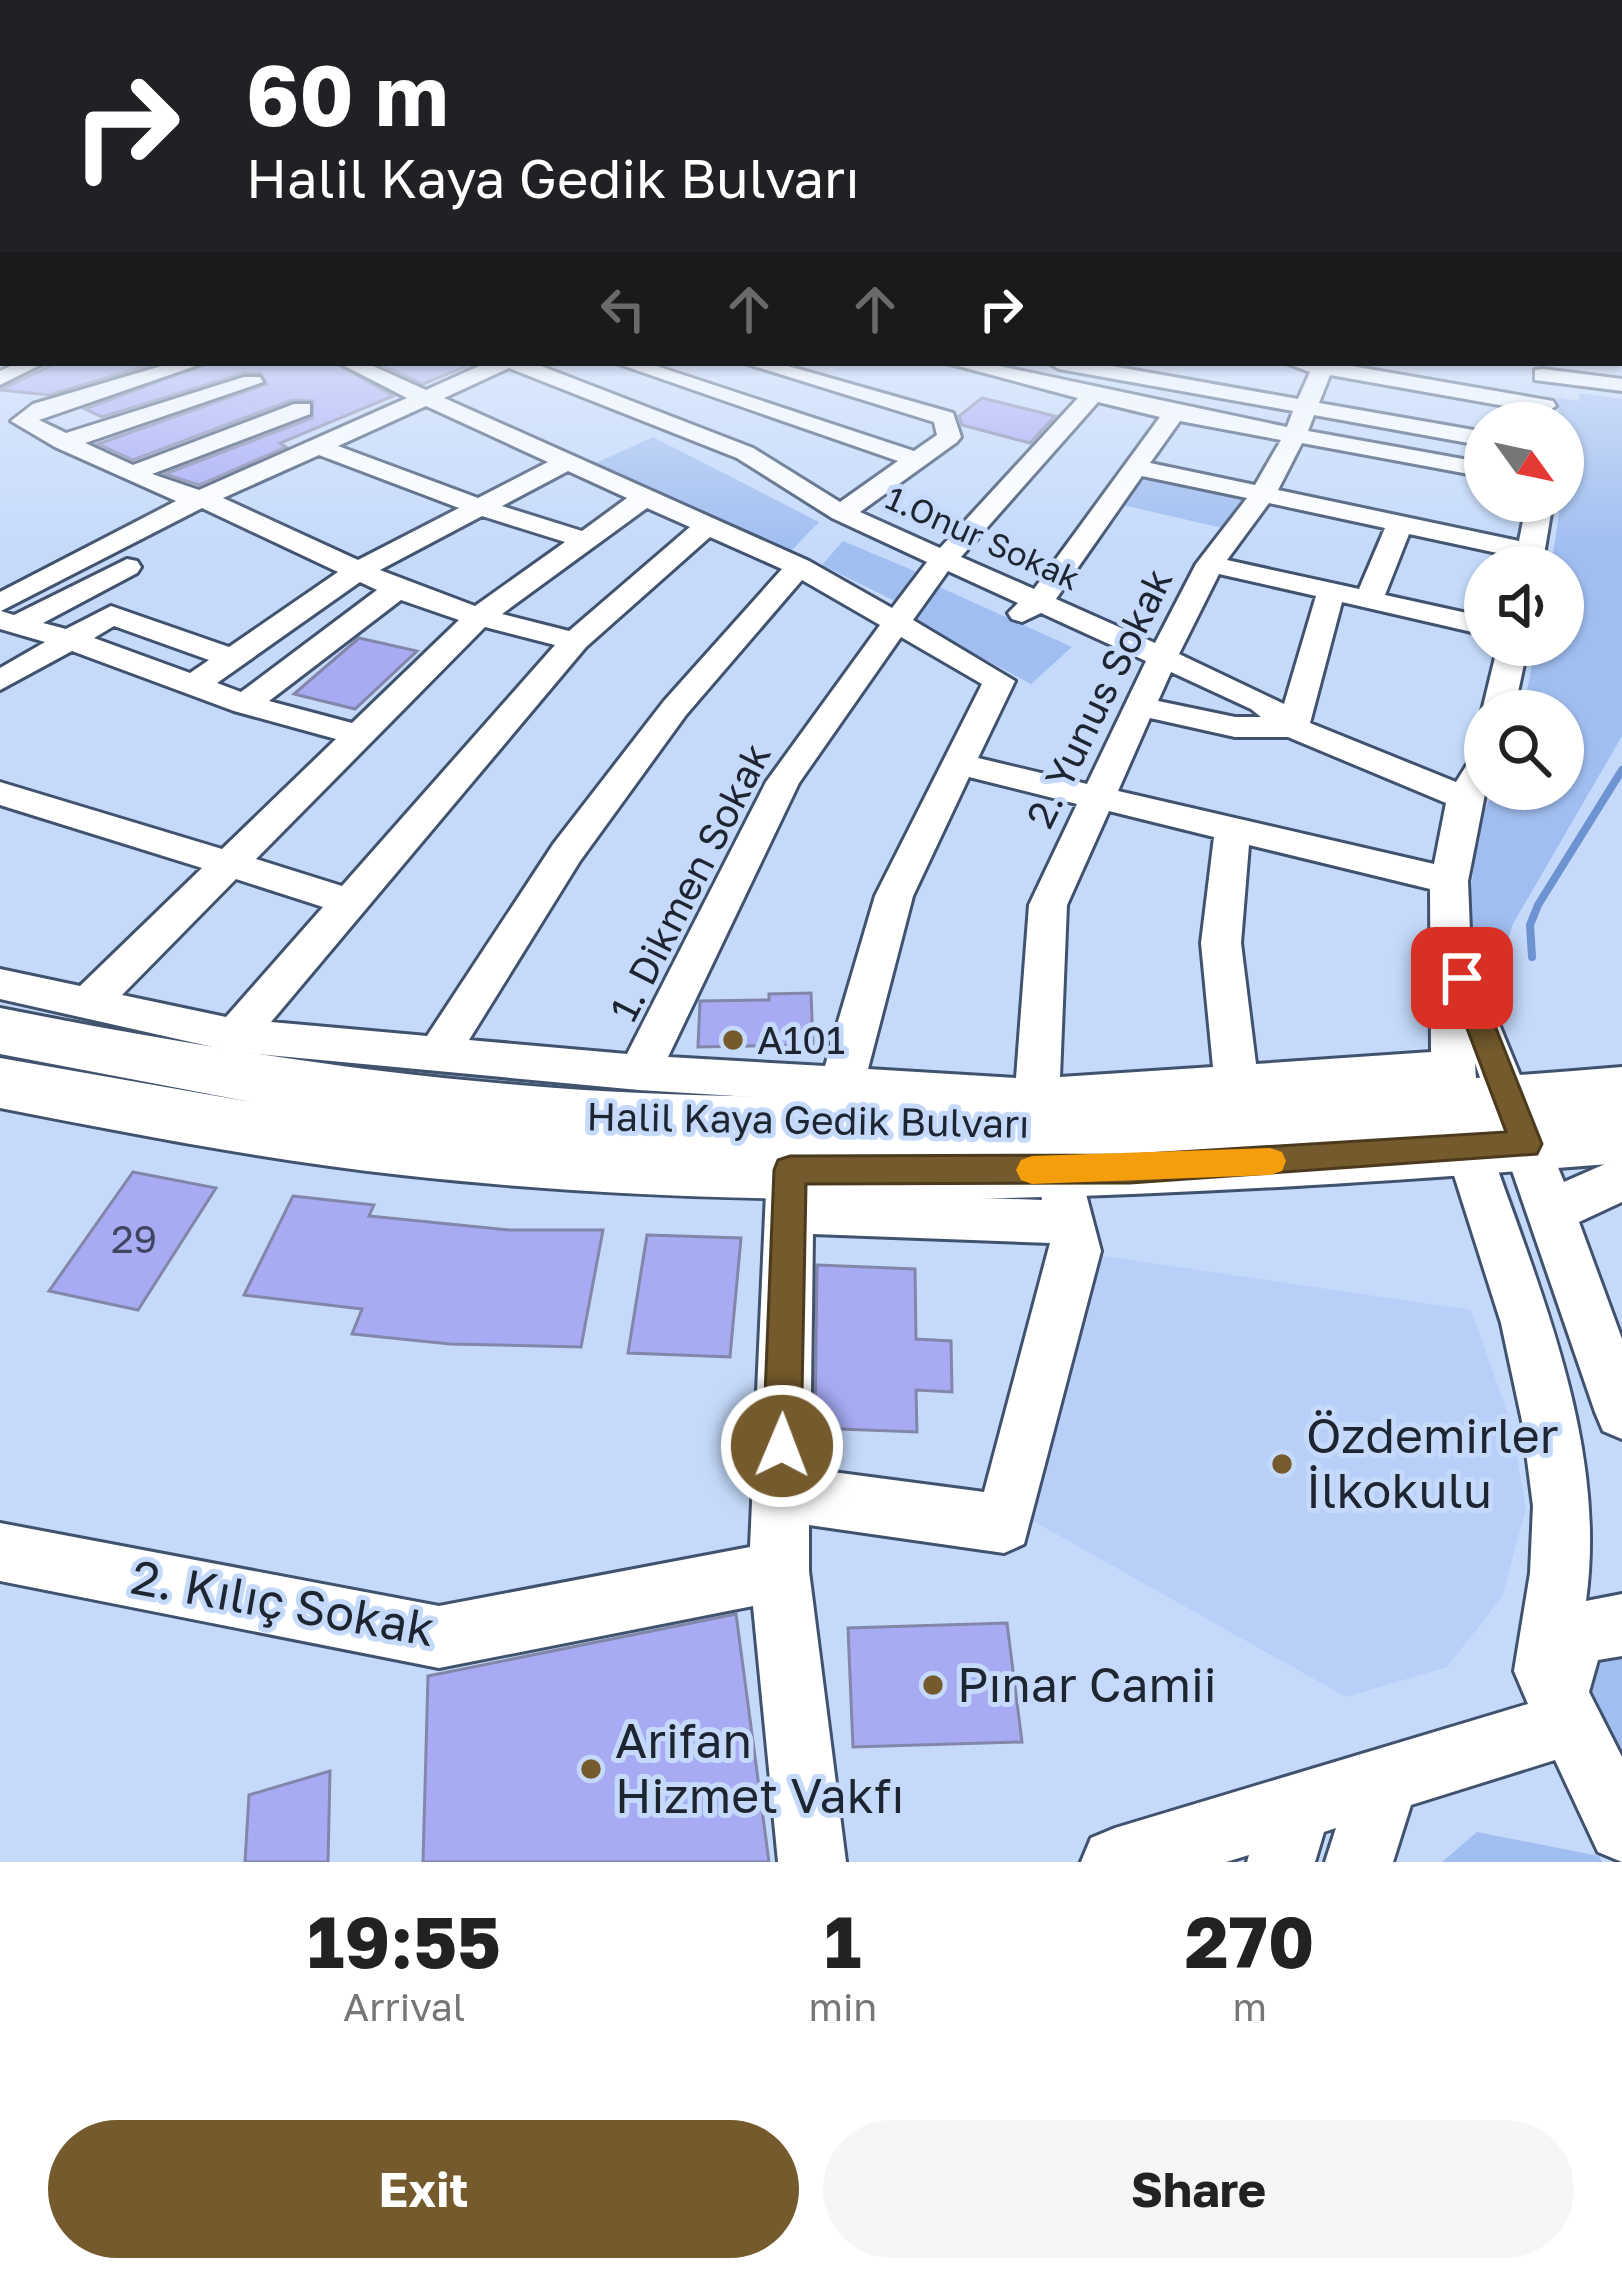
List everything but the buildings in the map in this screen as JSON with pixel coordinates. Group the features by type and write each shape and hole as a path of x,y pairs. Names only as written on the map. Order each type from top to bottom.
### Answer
{"highway":[{"name":"Halil Kaya Gedik Bulvarı","path":"0,1031 144,1061 517,1111 689,1121 1066,1125 1483,1114 1622,1136"},
{"name":"Halil Kaya Gedik Bulvarı","path":"0,1084 78,1101 352,1143 514,1157 789,1191 1065,1196 1483,1114 1622,1092"}],"street":[{"path":"151,376 41,409 22,421 171,493 202,498 397,589 479,617 575,640"},
{"path":"239,376 347,430"},
{"path":"378,376 799,567 999,681 893,896 842,1085"},
{"path":"6,615 202,498 471,376"},
{"name":"1.Onur Sokak","path":"547,376 745,453 938,566 1159,665 1262,702 1293,727 1464,797"},
{"path":"665,376 918,460"},
{"path":"799,376 945,418 949,437 841,513"},
{"path":"1034,376 1092,396 1174,413 1464,437"},
{"path":"1112,376 1464,464"},
{"name":"2. Yunus Sokak","path":"1037,1097 1048,905 1210,564 1263,494 1302,422 1312,376"},
{"path":"1369,376 1490,402"},
{"path":"1577,376 1622,385"},
{"path":"63,442 252,382"},
{"name":"1. Dikmen Sokak","path":"639,1073 783,782 938,566 1092,396"},
{"path":"134,472 302,410"},
{"path":"1030,608 1174,413"},
{"path":"314,445 476,506 585,540"},
{"path":"192,686 358,572 569,461"},
{"path":"1136,467 1481,546"},
{"path":"85,1006 479,617 646,496"},
{"path":"6,615 233,512"},
{"path":"1369,600 1400,524"},
{"path":"235,1035 575,640 708,525"},
{"path":"1210,564 1464,621"},
{"path":"437,1055 566,852 675,708 799,567"},
{"path":"245,704 397,589"},
{"path":"1139,706 1235,727 1293,727 1331,592"},
{"path":"6,615 192,686 359,735"},
{"path":"0,682 111,616 232,658"},
{"path":"957,764 1449,881"},
{"path":"0,793 350,902"},
{"path":"1464,797 1449,881 1448,944 1549,1420 1562,1506 1560,1573 1545,1671 1622,1828"},
{"path":"1233,830 1221,943 1236,1082"},
{"path":"1448,944 1483,1114 1550,1213 1622,1412"},
{"path":"0,984 235,1035 639,1073 1037,1097 1236,1082 1483,1114"},
{"path":"1550,1213 1605,1184 1622,1182"},
{"path":"789,1191 779,1571 812,1862"},
{"path":"781,1493 1004,1524 1076,1251 1065,1196"},
{"name":"2. Kılıç Sokak","path":"0,1552 439,1637 779,1571"},
{"path":"1622,1625 1585,1630 1563,1656 1562,1699 1587,1752 1622,1789"},
{"path":"1115,1862 1289,1834 1386,1779 1570,1724"},
{"path":"1359,1862 1386,1779"}],"shaded area":[{"path":"1580,393 1622,399 1622,736 1584,802 1584,690 1527,690 1532,666 1584,666 1584,546 1554,546 1558,522 1584,522 1584,402 1558,402 1557,397 1578,401"},
{"path":"653,437 819,522 790,552 594,464"},
{"path":"1140,476 1246,500 1227,529 1118,504"},
{"path":"843,541 919,573 897,602 822,565"},
{"path":"937,586 1072,647 1031,684 909,619"},
{"path":"1484,810 1579,810 1513,924 1505,948 1488,959 1470,925 1472,850"},
{"name":"Özdemirler İlkokulu","path":"1096,1255 1471,1310 1510,1420 1526,1508 1502,1597 1447,1667 1346,1697 1033,1521"},
{"path":"1622,1639 1622,1758 1598,1734 1579,1665"},
{"path":"1477,1832 1599,1856 1602,1862 1442,1862"}],"waterway":[{"path":"1532,957 1530,925 1538,905 1622,770"}],"slow traffic":[{"path":"1032,1170 1270,1161"}],"place":[{"name":"A101","path":"733,1040"},
{"name":"Özdemirler İlkokulu","path":"1282,1464"},
{"name":"Pınar Camii","path":"933,1685"},
{"name":"Arifan Hizmet Vakfı","path":"591,1769"}],"route":[{"path":"782,1446 790,1170 1130,1169 1526,1144 1462,978"}]}
